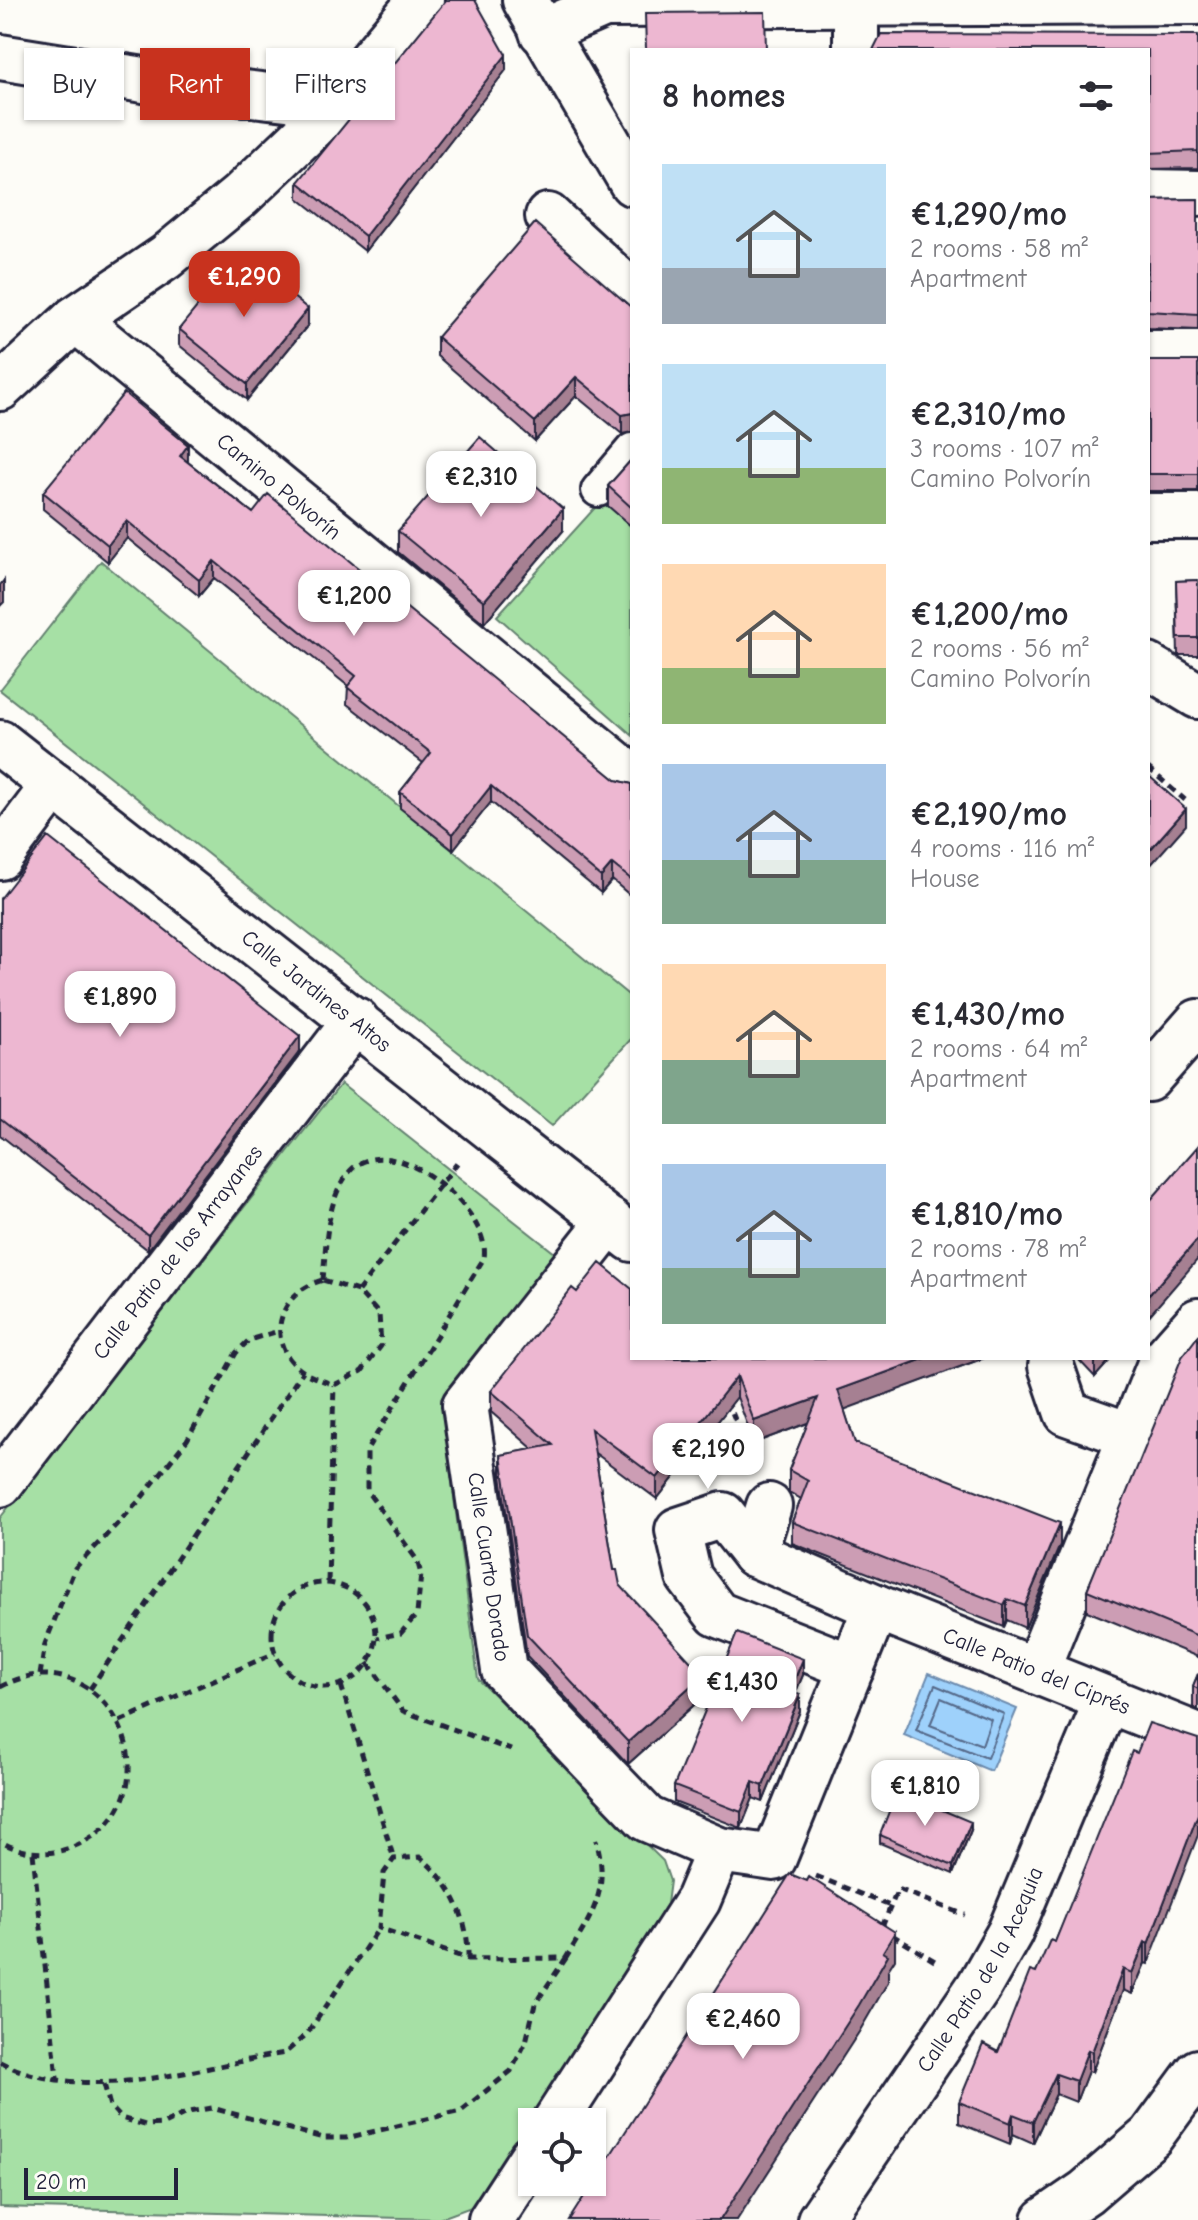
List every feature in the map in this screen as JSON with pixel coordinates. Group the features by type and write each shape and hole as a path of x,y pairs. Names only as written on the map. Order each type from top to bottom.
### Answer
{"street":[{"path":"381,48 421,0"},
{"path":"630,180 534,16 604,5 1198,2"},
{"path":"856,3 856,48"},
{"path":"0,57 175,85 266,96"},
{"path":"0,388 75,319 166,257 240,196 320,120"},
{"path":"1150,192 1198,193"},
{"path":"548,216 630,291"},
{"name":"Camino Polvorín","path":"75,319 630,775"},
{"path":"1150,353 1198,353"},
{"path":"598,490 630,452"},
{"path":"1150,516 1198,516"},
{"path":"1150,667 1198,696"},
{"name":"Calle Jardines Altos","path":"0,743 621,1230"},
{"path":"0,857 54,785"},
{"name":"Calle Patio de los Arrayanes","path":"0,1484 356,1020"},
{"path":"1150,1077 1198,1022"},
{"name":"Calle Cuarto Dorado","path":"621,1230 465,1405 504,1670 647,1819 719,1850 791,1865"},
{"path":"1036,1671 1160,1364 1198,1321"},
{"path":"1051,1366 1067,1413 1132,1436"},
{"path":"754,1554 769,1506"},
{"name":"Calle Patio del Ciprés","path":"852,1667 717,1614 689,1577 678,1530 723,1515 754,1554 876,1607 1198,1736"},
{"path":"791,1865 852,1667 876,1607"},
{"name":"Calle Patio de la Acequia","path":"820,2220 978,1988 1010,1932 1107,1700"},
{"path":"564,2108 698,1900 719,1850"},
{"path":"1045,2220 1086,2192 1151,2136 1198,2072"},
{"path":"491,2220 518,2179"}],"path":[{"path":"1150,770 1185,800"},
{"path":"323,1280 330,1218 337,1195 352,1169 365,1159 378,1156 396,1159 440,1184 481,1227 486,1248 484,1258 407,1379 367,1450 367,1491 417,1560 421,1574 417,1614 401,1633 377,1638"},
{"path":"358,1291 458,1161"},
{"path":"323,1280 358,1291 379,1314 381,1346 362,1371 334,1385 303,1371 286,1350 279,1331 285,1303 304,1285 323,1280"},
{"path":"40,1675 45,1644 75,1568 172,1461 236,1353 249,1340 279,1331"},
{"path":"90,1689 303,1371"},
{"path":"328,1582 334,1385"},
{"path":"723,1388 769,1506"},
{"path":"328,1582 344,1586 363,1601 375,1622 377,1638 368,1663 356,1676 341,1685 325,1688 294,1678 275,1653 272,1636 283,1603 295,1591 328,1582"},
{"path":"120,1721 275,1653"},
{"path":"368,1663 403,1711 514,1751"},
{"path":"0,1687 13,1680 40,1675 66,1678 90,1689 120,1721 129,1747 130,1775 123,1801 107,1824 86,1841 60,1851 33,1853 0,1841"},
{"path":"341,1685 394,1859"},
{"path":"104,2084 110,2106 121,2118 145,2125 164,2124 188,2112 212,2108 323,2138 346,2138 461,2111 511,2071 526,2042 535,2004 596,1908 603,1878 592,1831"},
{"path":"33,1853 57,2078"},
{"path":"394,1859 420,1857 436,1870 451,1891 465,1922 468,1959"},
{"path":"0,2062 57,2078 104,2084 285,2053 307,2034 379,1928 384,1873 394,1859"},
{"path":"791,1865 890,1906"},
{"path":"945,1967 881,1928 898,1889 966,1915"},
{"path":"379,1928 468,1959 566,1958"}],"green space":[{"path":"602,500 630,524 630,733 497,616"},
{"path":"101,561 630,996 630,1040 552,1126 0,690"},
{"path":"341,1084 556,1254 441,1399 478,1679 663,1861 670,1881 667,1904 537,2108 518,2108 518,2137 474,2206 439,2219 0,2207 0,1518"}],"water":[{"path":"929,1673 1017,1709 991,1771 904,1735"}],"building":[{"path":"446,0 475,0 506,55 365,236 298,182 348,120 395,120 395,63"},
{"path":"765,12 766,48 646,48 645,13"},
{"path":"881,34 1198,35 1198,151 1150,153 1150,48 874,48"},
{"path":"1198,199 1198,314 1150,311 1150,200"},
{"path":"535,223 630,306 630,413 622,415 576,377 535,422 437,337"},
{"path":"240,254 308,309 247,384 179,329"},
{"path":"1150,361 1198,361 1198,474 1150,474"},
{"path":"124,393 188,445 180,456 253,513 268,494 616,780 630,784 630,878 612,864 601,877 491,786 453,834 400,792 431,753 347,687 356,676 214,561 199,580 127,521 108,545 43,492"},
{"path":"480,437 563,509 484,601 398,531"},
{"path":"630,461 630,506 608,486"},
{"path":"1198,580 1198,638 1178,638 1176,581"},
{"path":"1150,777 1186,809 1150,850"},
{"path":"48,837 300,1036 148,1235 0,1119 0,899"},
{"path":"1198,1146 1198,1239 1150,1294 1150,1201"},
{"path":"600,1263 630,1287 630,1360 920,1360 838,1390 855,1443 1060,1523 1025,1606 1007,1599 1004,1605 792,1522 808,1481 789,1470 818,1398 754,1421 737,1376 657,1478 591,1429 614,1570 617,1570 620,1585 703,1675 628,1742 527,1635 501,1455 553,1445 491,1391 572,1288 577,1292"},
{"path":"1198,1336 1198,1636 1087,1590 1182,1357"},
{"path":"737,1633 803,1659 790,1691 800,1695 763,1786 753,1782 741,1812 674,1786"},
{"path":"1149,1723 1198,1739 1198,1814 1148,1944 1145,1942 1132,1973 1123,1969 1092,2052 1088,2050 1076,2081 1056,2074 1033,2122 1013,2114 1010,2123 959,2102 983,2044 998,2052 1030,1971 1036,1973 1050,1940 1055,1942 1132,1751 1137,1753"},
{"path":"897,1791 971,1822 953,1866 880,1835"},
{"path":"790,1874 807,1881 809,1877 895,1932 883,1952 888,1955 859,2005 720,2220 569,2220 584,2196 606,2196 606,2162"}]}
